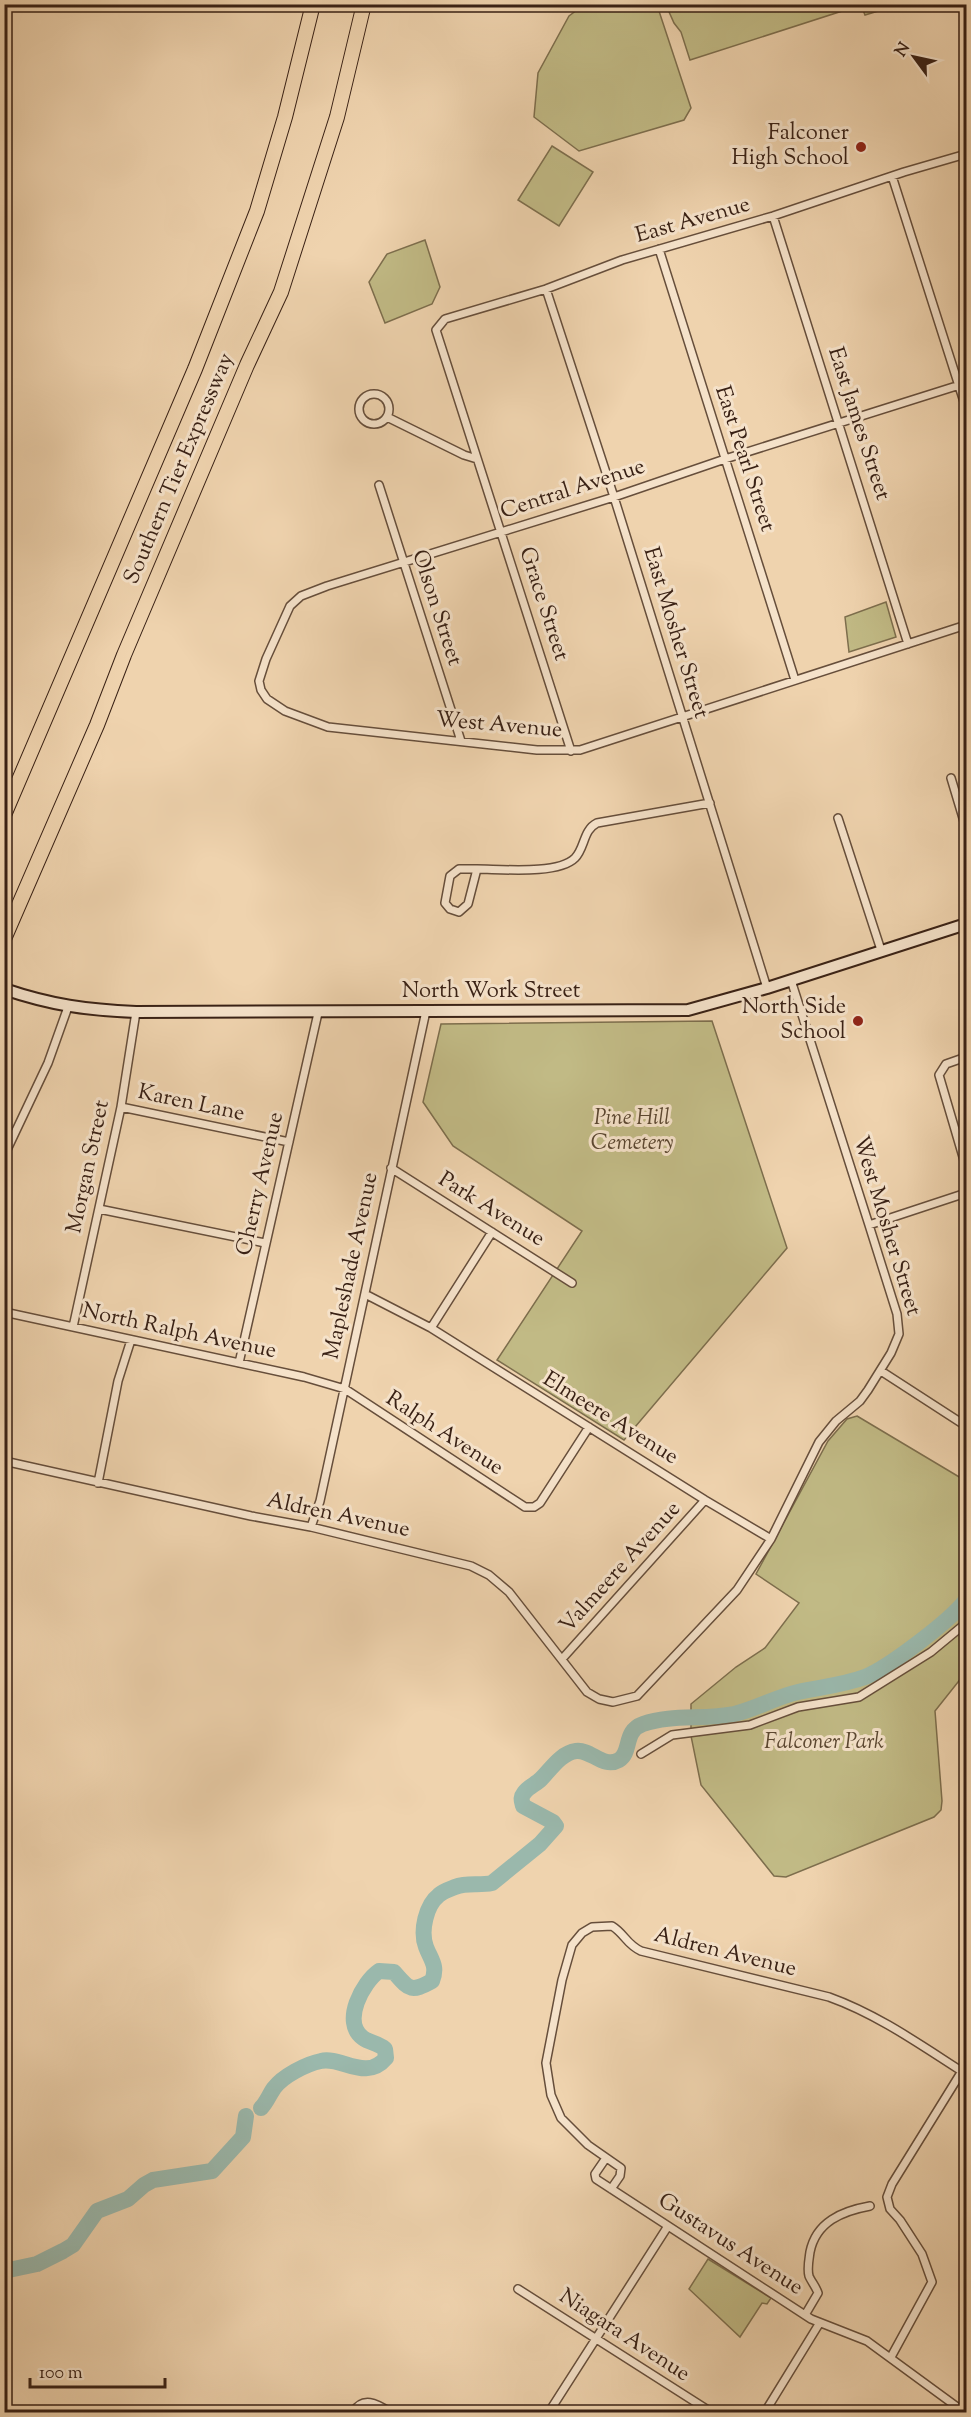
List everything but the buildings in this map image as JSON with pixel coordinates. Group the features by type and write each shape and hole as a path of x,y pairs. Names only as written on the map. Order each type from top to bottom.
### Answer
{"highway":[{"name":"Southern Tier Expressway","path":"4,815 195,369 257,211 285,117 313,4"},
{"name":"Southern Tier Expressway","path":"4,939 247,365 281,292 337,117 364,4"}],"street":[{"name":"East Avenue","path":"436,330 445,319 546,289 622,260 773,216 966,154"},
{"path":"892,176 963,384 966,408"},
{"name":"East James Street","path":"773,216 908,644"},
{"name":"East Pearl Street","path":"658,249 795,680"},
{"name":"East Mosher Street","path":"546,289 614,497 767,988"},
{"name":"Grace Street","path":"436,330 571,751"},
{"name":"Central Avenue","path":"267,699 261,690 259,681 266,659 290,606 301,596 963,384"},
{"path":"378,394 386,400 389,407 387,417 381,422 370,423 361,416 360,404 367,395 378,394"},
{"path":"387,417 464,455 477,459"},
{"name":"Olson Street","path":"379,485 402,563 461,741"},
{"name":"West Avenue","path":"267,699 285,711 328,727 537,750 571,751 966,625"},
{"path":"951,778 966,828"},
{"path":"477,869 468,904 464,909 459,912 447,906 445,898 450,876 459,869 561,866 577,856 591,826 597,823 710,803"},
{"path":"838,818 881,950"},
{"name":"North Work Street","path":"4,989 48,1004 136,1012 688,1010 767,988 966,924"},
{"name":"West Mosher Street","path":"609,1702 628,1700 644,1690 745,1581 771,1539 819,1442 836,1421 860,1401 881,1371 896,1343 899,1324 791,980"},
{"path":"4,1156 48,1063 68,1007"},
{"name":"Mapleshade Avenue","path":"311,1527 320,1501 345,1389 426,1011"},
{"name":"Morgan Street","path":"73,1327 121,1107 136,1012"},
{"name":"Cherry Avenue","path":"239,1363 318,1013"},
{"path":"966,1057 946,1064 939,1075 966,1167"},
{"name":"Karen Lane","path":"121,1107 289,1142"},
{"name":"Park Avenue","path":"391,1168 572,1283"},
{"path":"869,1225 966,1193"},
{"path":"99,1209 266,1243"},
{"path":"431,1328 492,1232"},
{"name":"Elmeere Avenue","path":"365,1293 431,1328 771,1539"},
{"name":"North Ralph Avenue","path":"4,1312 304,1377 345,1389"},
{"path":"98,1483 118,1381 131,1340"},
{"path":"881,1371 966,1426"},
{"name":"Ralph Avenue","path":"345,1389 525,1507 540,1503 589,1427"},
{"name":"Aldren Avenue","path":"4,1461 311,1527 471,1566 489,1575 509,1592 588,1692 598,1699 609,1702"},
{"name":"Valmeere Avenue","path":"562,1659 705,1500"},
{"path":"641,1754 672,1735 750,1725 798,1707 859,1697 932,1652 966,1623"},
{"name":"Aldren Avenue","path":"612,2190 621,2170 618,2165 588,2145 561,2118 551,2095 546,2063 568,1954 576,1939 591,1927 612,1926 629,1944 641,1951 829,1997 851,2005 901,2032 964,2073"},
{"path":"891,2357 932,2282 922,2254 890,2209 887,2197 894,2181 964,2073"},
{"name":"Gustavus Avenue","path":"606,2158 594,2177 612,2190 819,2324 853,2334 872,2344 964,2412"},
{"path":"805,2315 818,2293 809,2276 809,2259 813,2239 839,2213 870,2206"},
{"path":"549,2412 668,2226"},
{"name":"Niagara Avenue","path":"518,2289 711,2412"},
{"path":"765,2412 819,2324"},
{"path":"353,2412 356,2407 366,2402 377,2404 390,2412"}],"green space":[{"path":"585,4 657,5 691,108 684,120 579,151 534,117 538,73 569,16"},
{"path":"666,4 898,5 865,15 861,5 690,60 681,32 674,23"},
{"path":"552,146 593,172 559,226 518,200"},
{"path":"425,240 440,287 432,304 385,323 369,282 387,254"},
{"path":"886,602 896,637 849,652 845,617"},
{"name":"Pine Hill Cemetery","path":"712,1021 787,1248 624,1440 497,1360 582,1231 453,1146 423,1102 441,1024"},
{"name":"Falconer Park","path":"857,1416 966,1481 966,1672 935,1711 941,1810 934,1817 786,1877 774,1876 701,1785 691,1736 691,1704 736,1667 765,1648 799,1603 756,1574 828,1441 847,1419"},
{"path":"708,2259 771,2298 767,2304 762,2303 740,2337 689,2289"}],"waterway":[{"path":"261,2108 278,2084 295,2071 309,2065 329,2060 354,2067 370,2068 386,2058 385,2049 363,2038 357,2031 354,2013 361,1993 379,1971 394,1972 403,1982 414,1988 432,1981 434,1967 424,1941 424,1926 434,1899 455,1887 492,1883 540,1844 556,1826 553,1822 523,1806 522,1798 526,1791 561,1758 571,1752 581,1751 602,1761 613,1762 623,1756 633,1731 643,1724 665,1719 734,1714 790,1694 865,1677 918,1643 966,1600"},
{"path":"4,2271 37,2264 73,2245 97,2211 128,2199 153,2180 212,2171 243,2137 246,2116"}],"place":[{"name":"Falconer High School","path":"861,147"},
{"name":"North Side School","path":"858,1021"}]}
